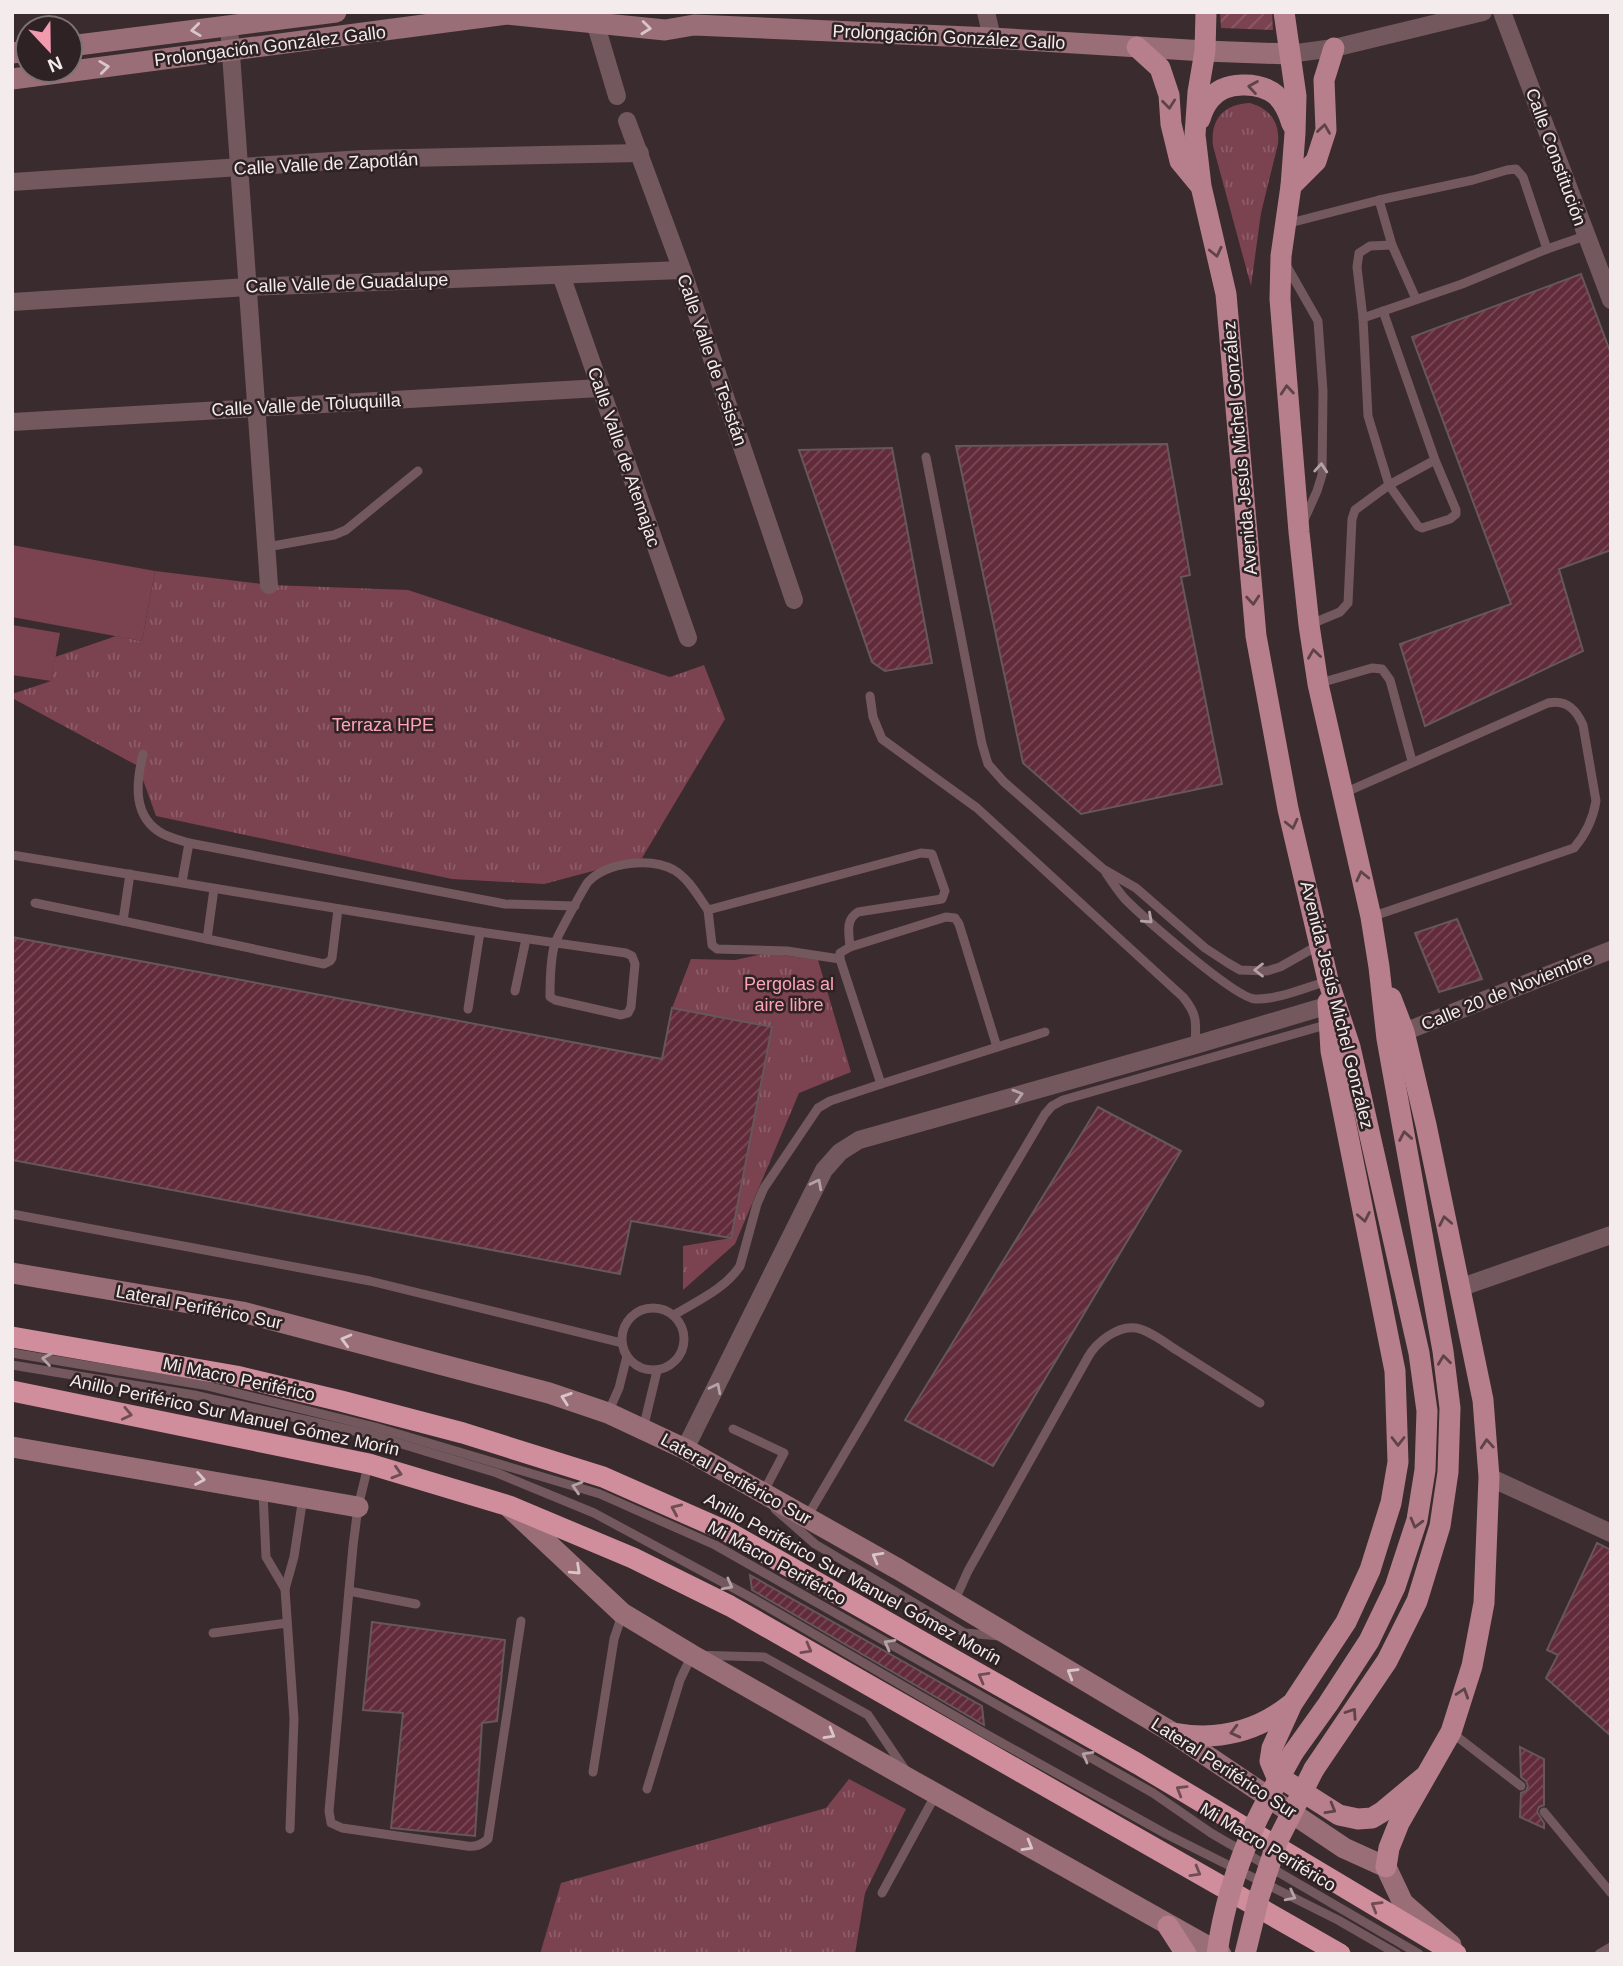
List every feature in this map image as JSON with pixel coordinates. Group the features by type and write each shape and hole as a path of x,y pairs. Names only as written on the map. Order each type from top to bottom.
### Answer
{"highway":[{"name":"Anillo Periférico Sur Manuel Gómez Morín","path":"14,1341 236,1376 463,1433 603,1477 728,1532 1138,1764 1455,1954"},
{"name":"Anillo Periférico Sur Manuel Gómez Morín","path":"12,1391 369,1464 509,1506 633,1558 730,1606 1339,1954"}],"main road":[{"name":"Avenida Jesús Michel González","path":"1206,12 1205,51 1198,92 1195,135 1201,186 1226,294 1256,636 1288,809 1328,980 1350,1047 1419,1353 1427,1410 1425,1470 1417,1520 1395,1587 1368,1641 1293,1753 1257,1820 1234,1879 1219,1938 1219,1954"},
{"name":"Avenida Jesús Michel González","path":"1245,1954 1259,1897 1277,1842 1314,1769 1387,1661 1417,1601 1440,1526 1448,1472 1450,1408 1443,1351 1387,1039 1371,917 1318,684 1309,625 1280,299 1281,256 1292,186 1296,96 1284,12"},
{"path":"1137,47 1160,68 1169,95 1171,124 1181,160 1201,186"},
{"path":"1292,186 1316,161 1326,130 1324,80 1334,48"},
{"path":"1195,135 1203,109 1211,97 1226,88 1244,85 1261,87 1277,95 1287,109 1295,133"},
{"path":"1379,967 1404,1031 1426,1125 1483,1400 1489,1477 1484,1603 1472,1666 1451,1732 1399,1823 1389,1848 1386,1867"},
{"path":"1328,980 1331,1051 1395,1371 1398,1462 1391,1503 1370,1570 1346,1622 1292,1704 1272,1748 1270,1761 1276,1775 1339,1815 1357,1819 1372,1818 1382,1812 1424,1777"},
{"path":"1173,1733 1198,1737 1225,1735 1275,1717 1292,1704"},
{"path":"1168,1926 1186,1954"}],"street":[{"name":"Prolongación González Gallo","path":"84,44 295,15 336,12"},
{"name":"Prolongación González Gallo","path":"675,12 694,24"},
{"path":"986,12 992,38"},
{"path":"1289,54 1334,48 1483,12"},
{"name":"Calle Constitución","path":"1502,12 1611,300"},
{"name":"Prolongación González Gallo","path":"12,79 507,14 666,30 694,24 1289,54"},
{"path":"595,23 617,96"},
{"path":"229,26 270,585"},
{"name":"Calle Valle de Tesistán","path":"627,121 794,600"},
{"name":"Calle Valle de Zapotlán","path":"12,182 363,159 640,153"},
{"name":"Calle Valle de Guadalupe","path":"12,302 248,286 681,270"},
{"name":"Calle Valle de Atemajac","path":"561,275 688,638"},
{"name":"Calle Valle de Toluquilla","path":"12,422 600,388"},
{"name":"Calle 20 de Noviembre","path":"1404,1031 1611,950"},
{"path":"685,1449 824,1170 840,1152 859,1140 1195,1045 1329,1014"},
{"path":"1459,1288 1611,1235"},
{"name":"Lateral Periférico Sur","path":"12,1273 242,1312 549,1392 608,1413 685,1449 954,1602 1173,1733 1344,1848 1386,1867"},
{"path":"12,1447 358,1507"},
{"path":"1489,1477 1611,1533"},
{"path":"509,1506 622,1613 1219,1954"},
{"path":"1386,1867 1403,1903 1461,1954"}],"lane":[{"path":"1286,224 1517,169 1523,177 1548,249"},
{"path":"1379,200 1392,245 1416,299"},
{"path":"1363,318 1462,284 1585,236"},
{"path":"1383,311 1456,510 1456,514 1450,519 1426,527 1420,527 1389,485 1368,416 1358,256 1370,246 1392,245"},
{"path":"1281,256 1318,321 1323,391 1322,475 1299,531"},
{"path":"926,457 988,764 1004,782 1103,869 1136,888 1205,948 1240,970 1267,971 1280,967 1320,944"},
{"path":"1309,625 1340,612 1348,603 1352,519 1355,510 1389,485 1436,460"},
{"path":"267,547 334,535 346,530 418,471"},
{"path":"1318,684 1372,668 1382,669 1390,680 1412,761"},
{"path":"870,695 873,718 882,738 977,808 1184,997 1193,1009 1196,1020 1195,1045"},
{"path":"1343,793 1539,706 1557,701 1571,706 1583,725 1596,801 1584,836 1574,848 1371,917"},
{"path":"143,754 137,778 139,804 148,822 162,833 189,843 505,905 575,906"},
{"path":"182,882 189,843"},
{"path":"709,910 921,853 932,855 945,891 942,899 858,912 851,916 849,921 850,947"},
{"path":"12,855 555,944 626,953 632,956 635,964 631,1007 628,1013 621,1015 551,999 550,995 555,944 575,906 588,883 623,864 661,864 686,880 709,910 712,945 717,949 786,951 840,959"},
{"path":"1103,869 1124,897 1189,956 1242,995 1254,999 1271,997 1328,980"},
{"path":"122,921 130,874"},
{"path":"207,939 214,889"},
{"path":"35,903 324,964 332,958 338,909"},
{"path":"881,1084 840,959 840,953 850,947 946,917 954,918 959,924 997,1047"},
{"path":"468,1009 480,932"},
{"path":"515,991 526,939"},
{"path":"807,1517 1052,1106 1063,1100 1329,1014"},
{"path":"674,1315 726,1283 734,1275 740,1266 764,1188 813,1113 830,1101 1045,1032"},
{"path":"12,1214 370,1281 622,1343"},
{"path":"649,1308 661,1308 674,1315 683,1327 683,1351 672,1365 657,1371 641,1368 627,1356 622,1343 628,1322 639,1312 649,1308"},
{"path":"954,1602 968,1571 1088,1357 1095,1346 1105,1339 1122,1329 1136,1328 1260,1403"},
{"name":"Mi Macro Periférico","path":"14,1341 375,1427 600,1494 727,1552 1153,1793 1211,1833 1419,1954"},
{"path":"608,1413 619,1388 627,1356"},
{"name":"Mi Macro Periférico","path":"12,1365 194,1395 372,1435 497,1473 594,1513 752,1598 984,1733 1166,1834 1338,1920 1396,1954"},
{"path":"643,1429 657,1371"},
{"path":"733,1429 784,1453 763,1493"},
{"path":"369,1464 358,1507 349,1591 329,1811 331,1823 342,1828 475,1847 488,1839 521,1621"},
{"path":"743,1481 815,1544 965,1633 1012,1637"},
{"path":"263,1490 266,1557 285,1588"},
{"path":"290,1829 294,1719 285,1588 294,1556 303,1497"},
{"path":"349,1591 416,1604"},
{"path":"593,1772 614,1639 622,1613"},
{"path":"213,1633 287,1623"},
{"path":"647,1789 680,1679 692,1655 764,1657 869,1715 913,1781"},
{"path":"1451,1732 1521,1786"},
{"path":"882,1893 936,1794"},
{"path":"1544,1812 1611,1893"},
{"path":"1599,1954 1611,1947"}],"green space":[{"path":"1220,12 1272,12 1273,30 1221,28"},
{"path":"1250,103 1269,113 1276,123 1278,136 1261,213 1251,286 1213,146 1214,128 1221,115 1233,106"},
{"path":"12,545 155,571 142,641 12,617"},
{"name":"Terraza HPE","path":"155,571 270,585 408,590 670,677 704,665 725,719 642,858 544,884 452,879 156,816 138,766 12,698 12,694 51,681 55,657 116,636 142,641"},
{"path":"12,625 60,633 51,681 12,675"},
{"name":"Pergolas al aire libre","path":"768,953 818,960 851,1072 799,1093 735,1244 683,1290 683,1246 731,1238 772,1028 672,1008 691,959 735,960"},
{"path":"849,1779 906,1809 865,1893 855,1954 540,1954 561,1883 826,1808"}],"building":[{"path":"1581,274 1611,354 1611,550 1559,569 1583,651 1425,726 1400,644 1511,604 1412,337"},
{"path":"1167,444 1190,575 1181,577 1222,784 1081,814 1023,763 956,446"},
{"path":"892,448 932,663 885,671 872,662 799,450"},
{"path":"1457,919 1482,979 1439,992 1415,933"},
{"path":"12,937 662,1059 672,1008 772,1027 731,1238 631,1221 620,1274 12,1160"},
{"path":"1098,1107 1181,1151 993,1466 905,1420"},
{"path":"1597,1543 1611,1550 1611,1736 1546,1678 1558,1655 1547,1650"},
{"path":"750,1575 982,1706 984,1725 752,1590"},
{"path":"372,1622 505,1640 497,1721 482,1723 475,1836 391,1828 403,1713 363,1710"},
{"path":"1520,1747 1544,1759 1544,1805 1539,1807 1537,1812 1544,1828 1520,1817 1521,1793 1526,1791 1528,1786 1521,1777"}]}
